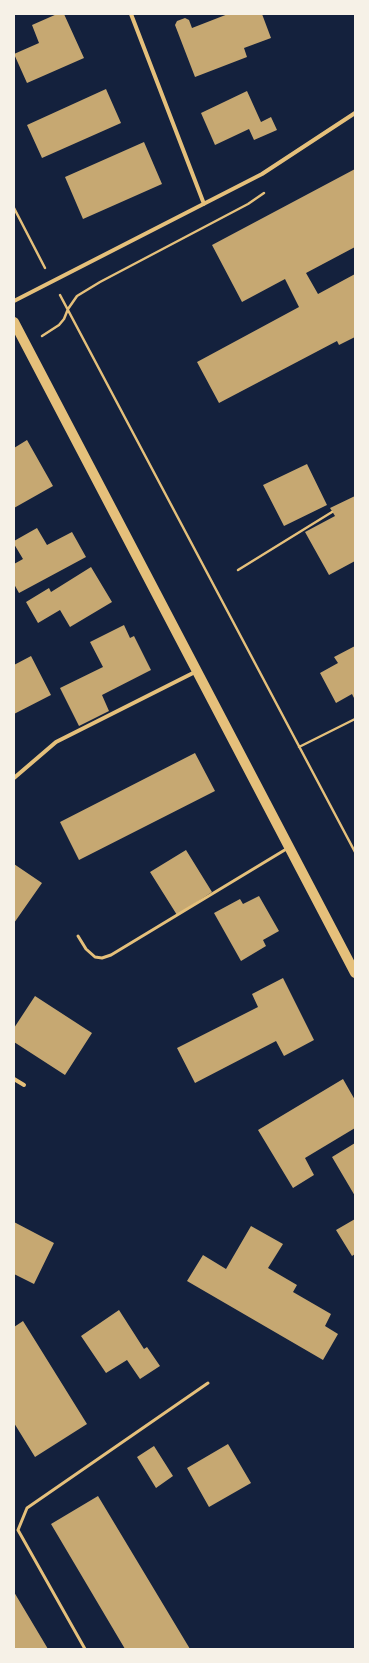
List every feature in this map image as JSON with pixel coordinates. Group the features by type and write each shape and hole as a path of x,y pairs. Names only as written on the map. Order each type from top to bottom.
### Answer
{"main road":[{"path":"14,322 355,973"}],"street":[{"path":"130,14 204,204"},
{"path":"14,301 262,174 355,113"},
{"path":"14,778 56,742 197,671"},
{"path":"14,1079 24,1085"}],"lane":[{"path":"78,936 86,949 95,957 102,958 111,955 290,848"},
{"path":"85,1649 18,1530 27,1508 208,1383"}],"path":[{"path":"26,346 59,326 77,296 248,204 267,191"},
{"path":"14,208 355,852"},
{"path":"238,570 332,512"},
{"path":"299,748 355,719"}],"building":[{"path":"57,14 64,14 84,58 27,83 14,54 39,43 32,25"},
{"path":"228,14 262,14 271,38 244,48 247,57 195,77 175,25 177,21 185,18 189,20 192,28"},
{"path":"106,89 121,123 42,158 27,125"},
{"path":"247,91 261,122 271,117 277,130 254,140 249,129 215,145 201,113"},
{"path":"144,142 162,184 83,219 65,177"},
{"path":"355,169 355,247 306,273 318,294 355,274 355,337 339,345 337,341 219,403 197,362 299,307 285,279 242,302 212,245"},
{"path":"27,440 53,486 14,508 14,448"},
{"path":"307,464 327,505 284,526 263,485"},
{"path":"355,496 355,561 329,575 305,532 335,516 330,508"},
{"path":"37,528 47,545 72,532 86,557 19,593 14,584 14,564 23,559 14,544 14,541"},
{"path":"91,567 112,602 70,627 60,610 38,623 26,602 49,588 51,592"},
{"path":"124,625 130,638 134,636 151,670 102,695 109,711 79,726 60,688 103,667 90,642"},
{"path":"355,646 355,700 352,694 336,703 320,673 338,663 334,657"},
{"path":"31,656 51,695 14,714 14,665"},
{"path":"195,753 215,791 79,860 60,822"},
{"path":"186,850 212,892 177,915 150,872"},
{"path":"14,864 42,883 14,923"},
{"path":"259,896 279,931 263,940 266,946 241,961 214,913 240,899 243,904"},
{"path":"283,978 314,1040 284,1056 276,1041 195,1083 177,1048 258,1007 252,994"},
{"path":"35,996 92,1033 65,1075 14,1042 14,1028"},
{"path":"343,1079 355,1100 355,1128 305,1158 314,1175 293,1188 258,1130"},
{"path":"355,1143 355,1196 332,1157"},
{"path":"355,1219 355,1254 352,1256 336,1230"},
{"path":"14,1222 54,1243 34,1284 14,1274"},
{"path":"251,1226 283,1244 268,1268 297,1285 293,1292 331,1314 325,1326 338,1334 323,1360 187,1281 203,1255 226,1269"},
{"path":"119,1310 144,1349 147,1347 160,1366 140,1379 127,1360 106,1373 81,1336"},
{"path":"23,1321 87,1424 35,1457 14,1423 14,1327"},
{"path":"228,1444 251,1483 209,1507 187,1468"},
{"path":"154,1446 173,1476 156,1488 137,1457"},
{"path":"98,1496 190,1649 125,1649 51,1524"},
{"path":"14,1592 48,1649 14,1649"}]}
